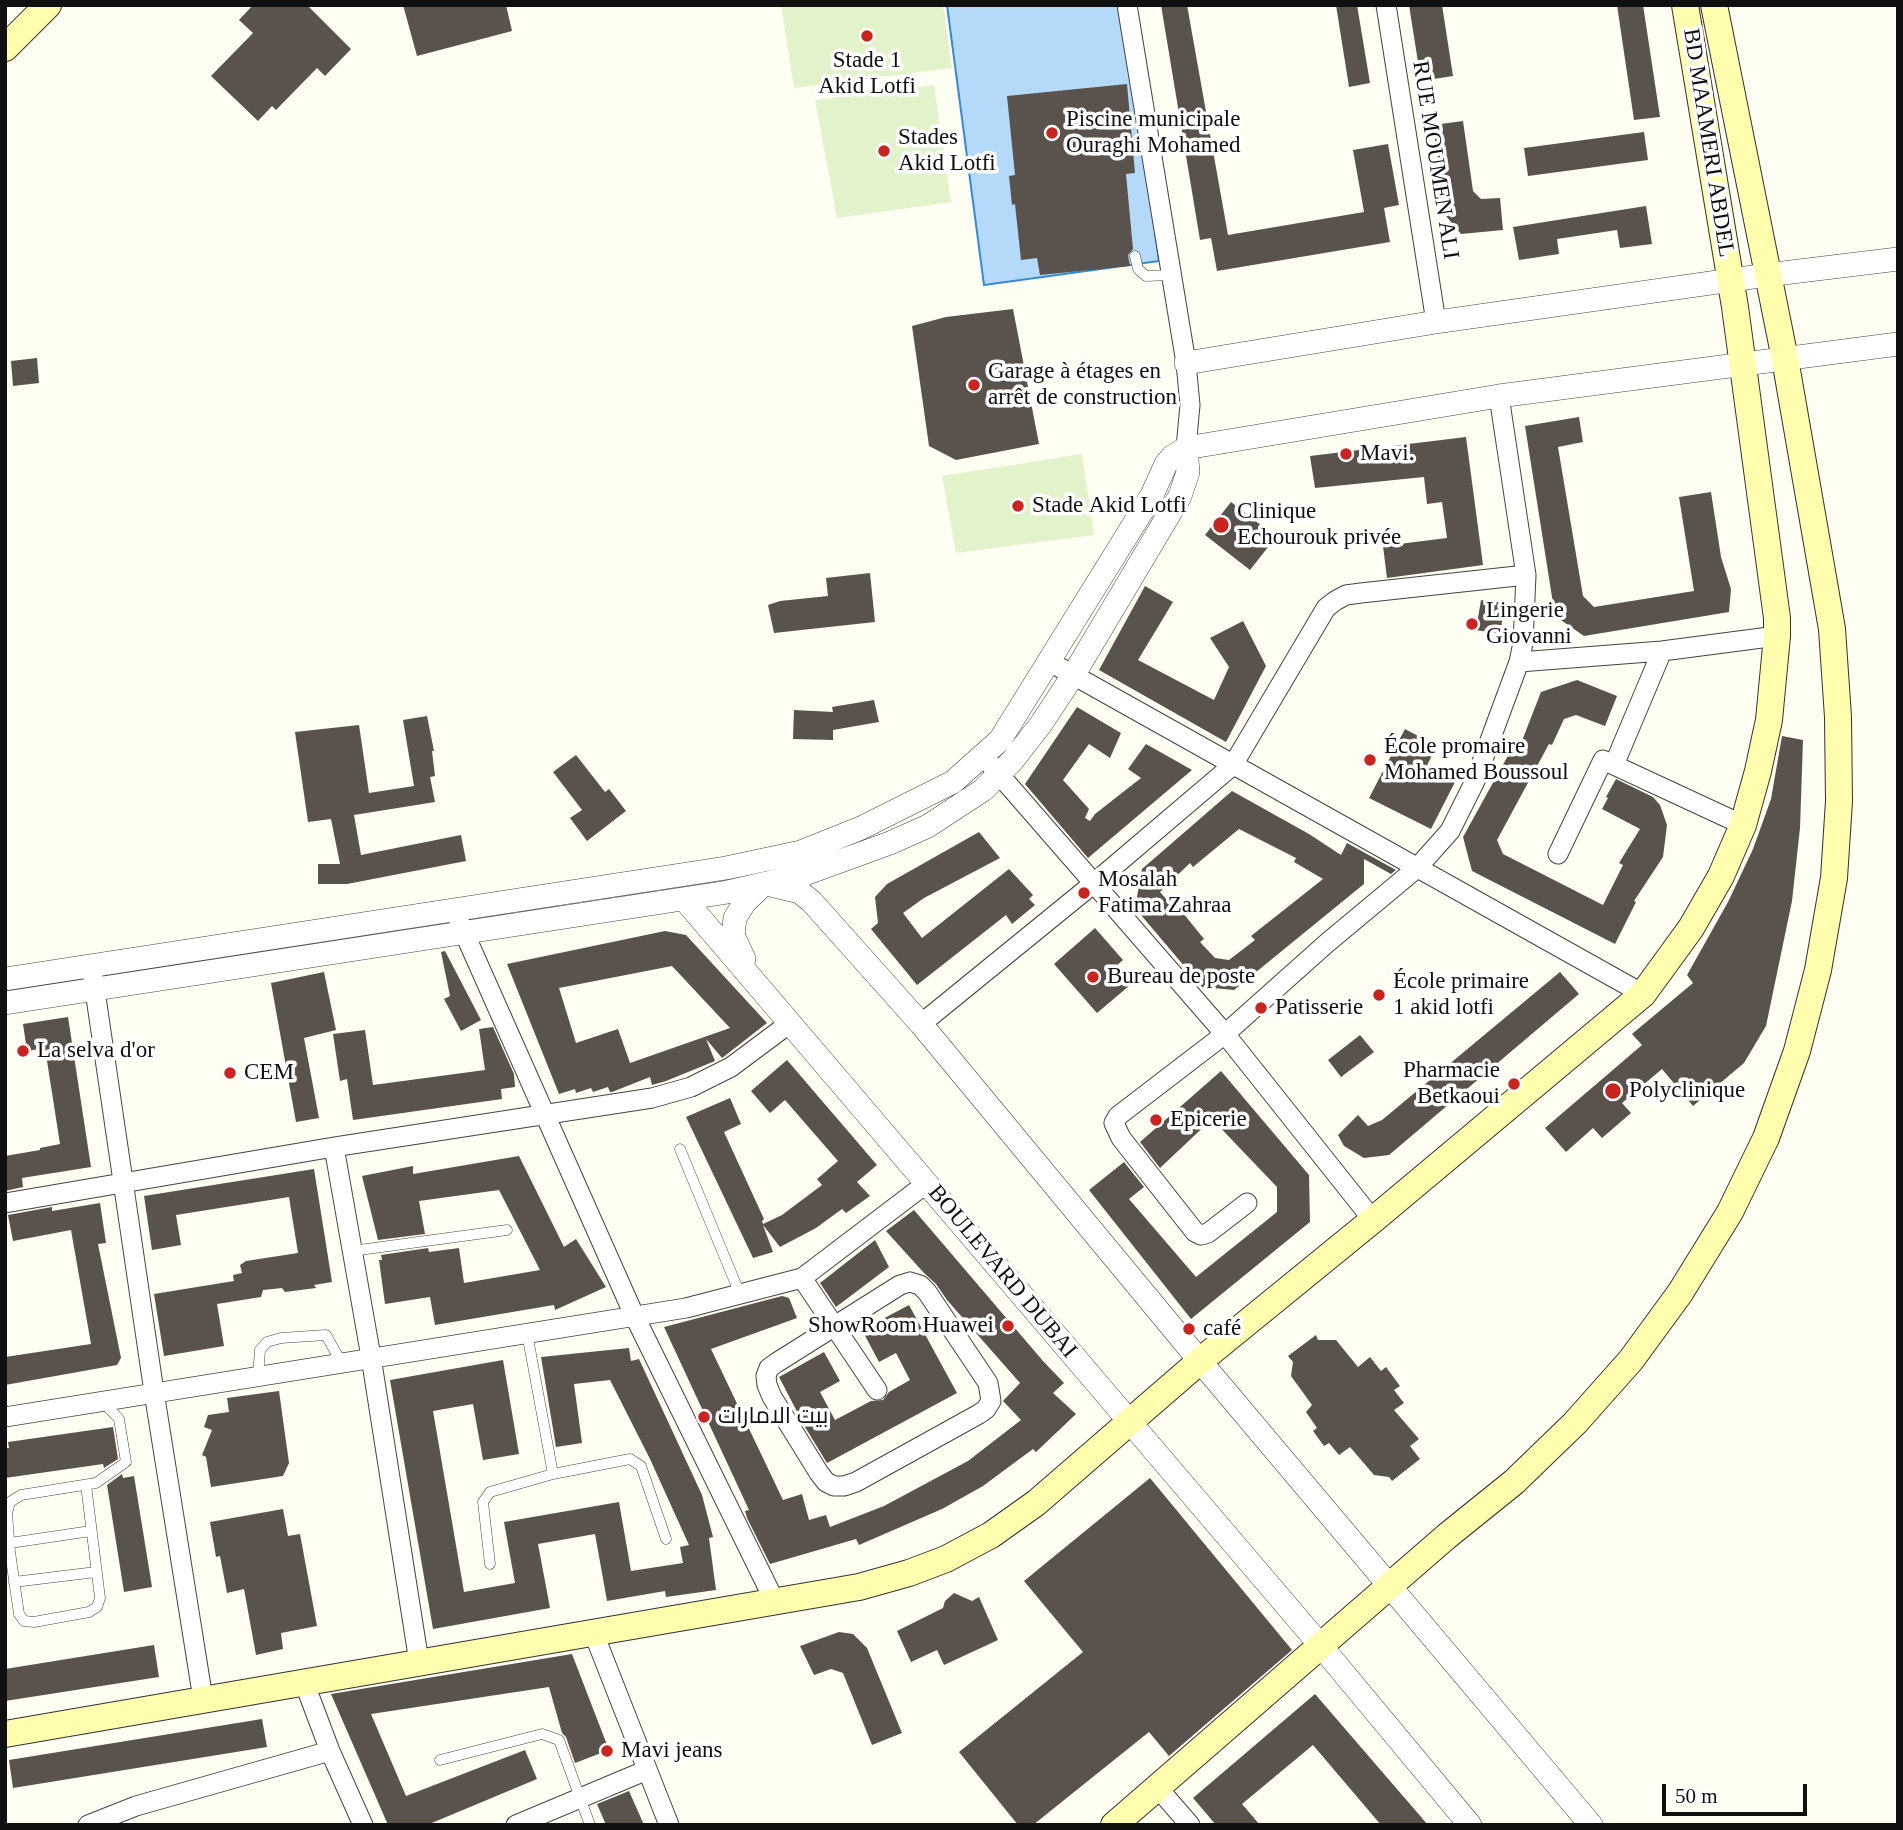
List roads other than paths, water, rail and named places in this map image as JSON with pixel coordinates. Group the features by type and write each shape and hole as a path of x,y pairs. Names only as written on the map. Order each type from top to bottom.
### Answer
{"main road":[{"path":"5,48 48,5"},
{"name":"BD MAAMERI ABDEL","path":"5,1734 859,1587 946,1559 991,1535 1036,1503 1200,1361 1643,994 1691,928 1721,876 1742,825 1769,720 1777,636 1776,606 1731,281 1685,5"},
{"name":"BD MAAMERI ABDEL","path":"1114,1825 1514,1482 1575,1423 1631,1360 1680,1293 1730,1212 1766,1138 1797,1051 1818,970 1834,878 1839,801 1838,717 1832,629 1785,359 1714,5"},
{"path":"1709,157 1742,150"}],"street":[{"path":"5,979 726,869 801,864 890,843 928,826 983,790 999,775 1041,724 1074,674 1185,485 1189,460 1186,448 1190,405 1186,363 1127,5"},
{"name":"RUE MOUMEN ALI","path":"1386,5 1436,322"},
{"path":"1186,363 1436,322 1898,259"},
{"path":"5,1003 684,899 763,884 953,782 984,757 1000,740 1050,662 1152,495 1166,464 1186,448 1499,396 1898,344"},
{"path":"1247,1203 1208,1233 1201,1235 1195,1232 1121,1138 1114,1123 1118,1116 1225,1034 1417,868 1450,831 1475,781 1519,662 1523,643 1526,575 1499,396"},
{"path":"922,1024 1233,765 1326,608 1335,601 1346,595 1526,575"},
{"path":"1519,662 1662,651 1777,636"},
{"path":"1614,765 1662,651"},
{"path":"1050,662 1643,994"},
{"path":"984,757 1225,1034 1373,1220"},
{"path":"1558,853 1603,760 1742,825"},
{"path":"801,864 812,902"},
{"path":"726,869 763,884 800,892 812,902 922,1024 1200,1361 1591,1825"},
{"path":"763,884 745,902 735,918 733,935 741,955 767,996"},
{"name":"BOULEVARD DUBAI","path":"684,899 1321,1646 1470,1825"},
{"path":"453,911 465,932 634,1315 775,1602"},
{"path":"90,966 153,1392 203,1699"},
{"path":"5,1203 334,1147 652,1098 691,1087 731,1068 790,1023"},
{"path":"334,1147 371,1357 419,1662"},
{"path":"5,1417 687,1308 802,1278 927,1183"},
{"path":"802,1278 877,1390"},
{"path":"910,1282 920,1285 988,1383 991,1401 979,1414 856,1482 834,1486 826,1482 819,1473 772,1397 766,1385 766,1376 769,1368 835,1326 900,1284 910,1282"},
{"path":"594,1634 669,1825"},
{"path":"304,1682 330,1751 363,1825"},
{"path":"88,1825 136,1806 330,1751"},
{"path":"516,1825 647,1770"},
{"path":"1157,1787 1190,1825"}],"lane":[{"path":"1135,256 1138,269 1146,276 1170,275"},
{"path":"680,1149 740,1294"},
{"path":"352,1251 507,1230"},
{"path":"527,1333 553,1474"},
{"path":"258,1376 260,1350 267,1342 281,1338 326,1335 341,1362"},
{"path":"86,1485 100,1598 97,1607 89,1612 34,1622 24,1621 19,1614 9,1543 7,1513 10,1502 21,1495 96,1483 126,1462 119,1419 102,1401"},
{"path":"490,1564 483,1502 490,1492 553,1474 630,1459 641,1466 666,1539"},
{"path":"9,1543 90,1531"},
{"path":"14,1582 96,1572"},
{"path":"440,1760 542,1734 559,1740 590,1825"}],"water":[{"name":"Piscine municipale Ouraghi Mohamed","path":"947,5 1124,5 1159,261 984,285"}],"place":[{"name":"Stade 1 Akid Lotfi","path":"867,36"},
{"name":"Piscine municipale Ouraghi Mohamed","path":"1052,133"},
{"name":"Stades Akid Lotfi","path":"884,151"},
{"name":"Garage à étages en arrêt de construction","path":"974,385"},
{"name":"Mavi.","path":"1346,454"},
{"name":"Stade Akid Lotfi","path":"1018,506"},
{"name":"Clinique Echourouk privée","path":"1221,525"},
{"name":"Lingerie Giovanni","path":"1472,624"},
{"name":"École promaire Mohamed Boussoul","path":"1370,760"},
{"name":"Mosalah Fatima Zahraa","path":"1084,893"},
{"name":"Bureau de poste","path":"1093,977"},
{"name":"École primaire 1 akid lotfi","path":"1379,995"},
{"name":"Patisserie","path":"1261,1008"},
{"name":"La selva d'or","path":"23,1051"},
{"name":"CEM","path":"230,1073"},
{"name":"Pharmacie Betkaoui","path":"1514,1084"},
{"name":"Polyclinique","path":"1613,1091"},
{"name":"Epicerie","path":"1156,1120"},
{"name":"ShowRoom Huawei","path":"1008,1326"},
{"name":"café","path":"1189,1329"},
{"name":"بيت الامارات","path":"704,1417"},
{"name":"Mavi jeans","path":"607,1751"}]}
